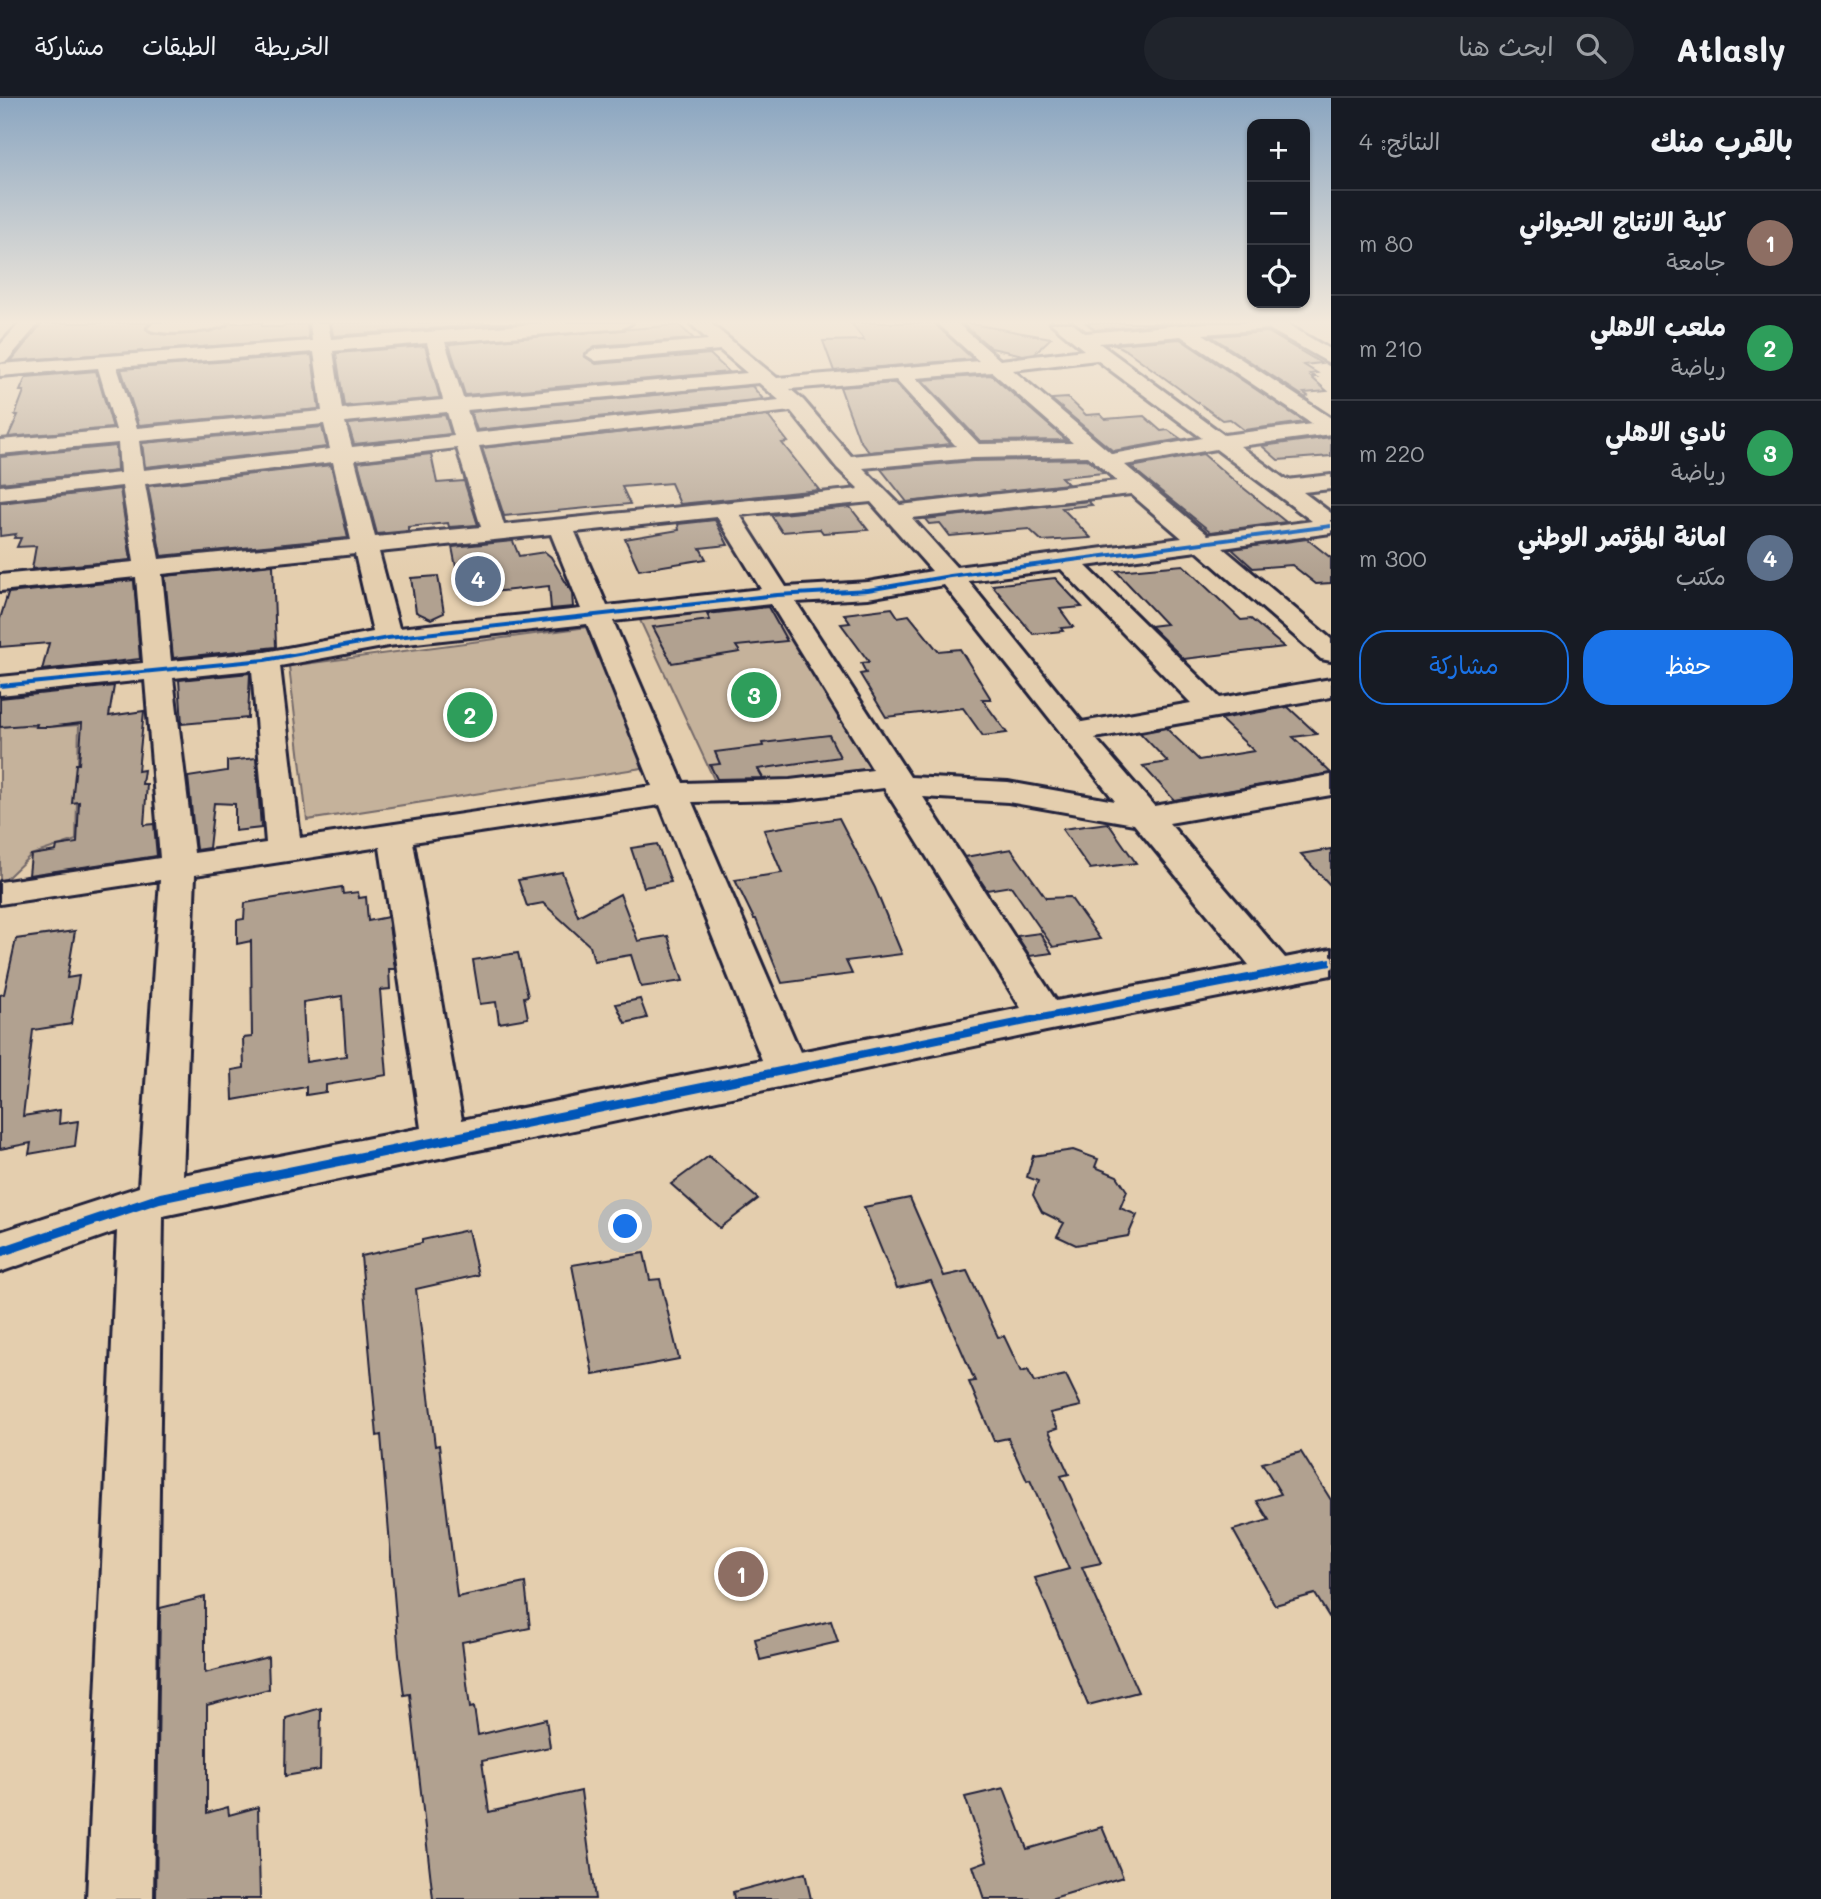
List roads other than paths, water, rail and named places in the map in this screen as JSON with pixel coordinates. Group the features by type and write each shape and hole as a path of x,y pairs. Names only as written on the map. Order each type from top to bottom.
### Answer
{"street":[{"path":"120,407 128,435 132,478 148,568 178,866 150,1201 120,1899"},
{"path":"332,407 388,638"},
{"path":"0,447 432,407"},
{"path":"455,407 464,442 494,531"},
{"path":"0,493 769,407"},
{"path":"799,407 845,463 886,504 950,576 1074,732 1275,971"},
{"path":"932,407 973,451"},
{"path":"1044,407 1331,653"},
{"path":"1170,407 1284,487 1331,525"},
{"path":"1300,407 1331,428"},
{"path":"845,463 973,451 1100,455 1331,428"},
{"path":"1284,487 1331,482"},
{"path":"0,583 724,509 886,504 1137,486"},
{"path":"724,509 1046,1017"},
{"path":"0,686 265,660 388,638 597,614 777,595 868,590 950,576 1331,525"},
{"path":"560,526 787,1070"},
{"path":"1066,560 1212,707"},
{"path":"265,660 284,850"},
{"path":"1074,732 1331,688"},
{"path":"0,893 671,793 790,790 896,782 1008,792 1148,817 1331,785"},
{"path":"395,834 444,1140"},
{"path":"0,1252 150,1201 1046,1017 1331,962"}],"place":[{"name":"امانة المؤتمر الوطني","path":"478,579"},
{"name":"نادي الاهلي","path":"754,695"},
{"name":"ملعب الاهلي","path":"470,715"},
{"name":"كلية الانتاج الحيواني","path":"741,1574"}]}
